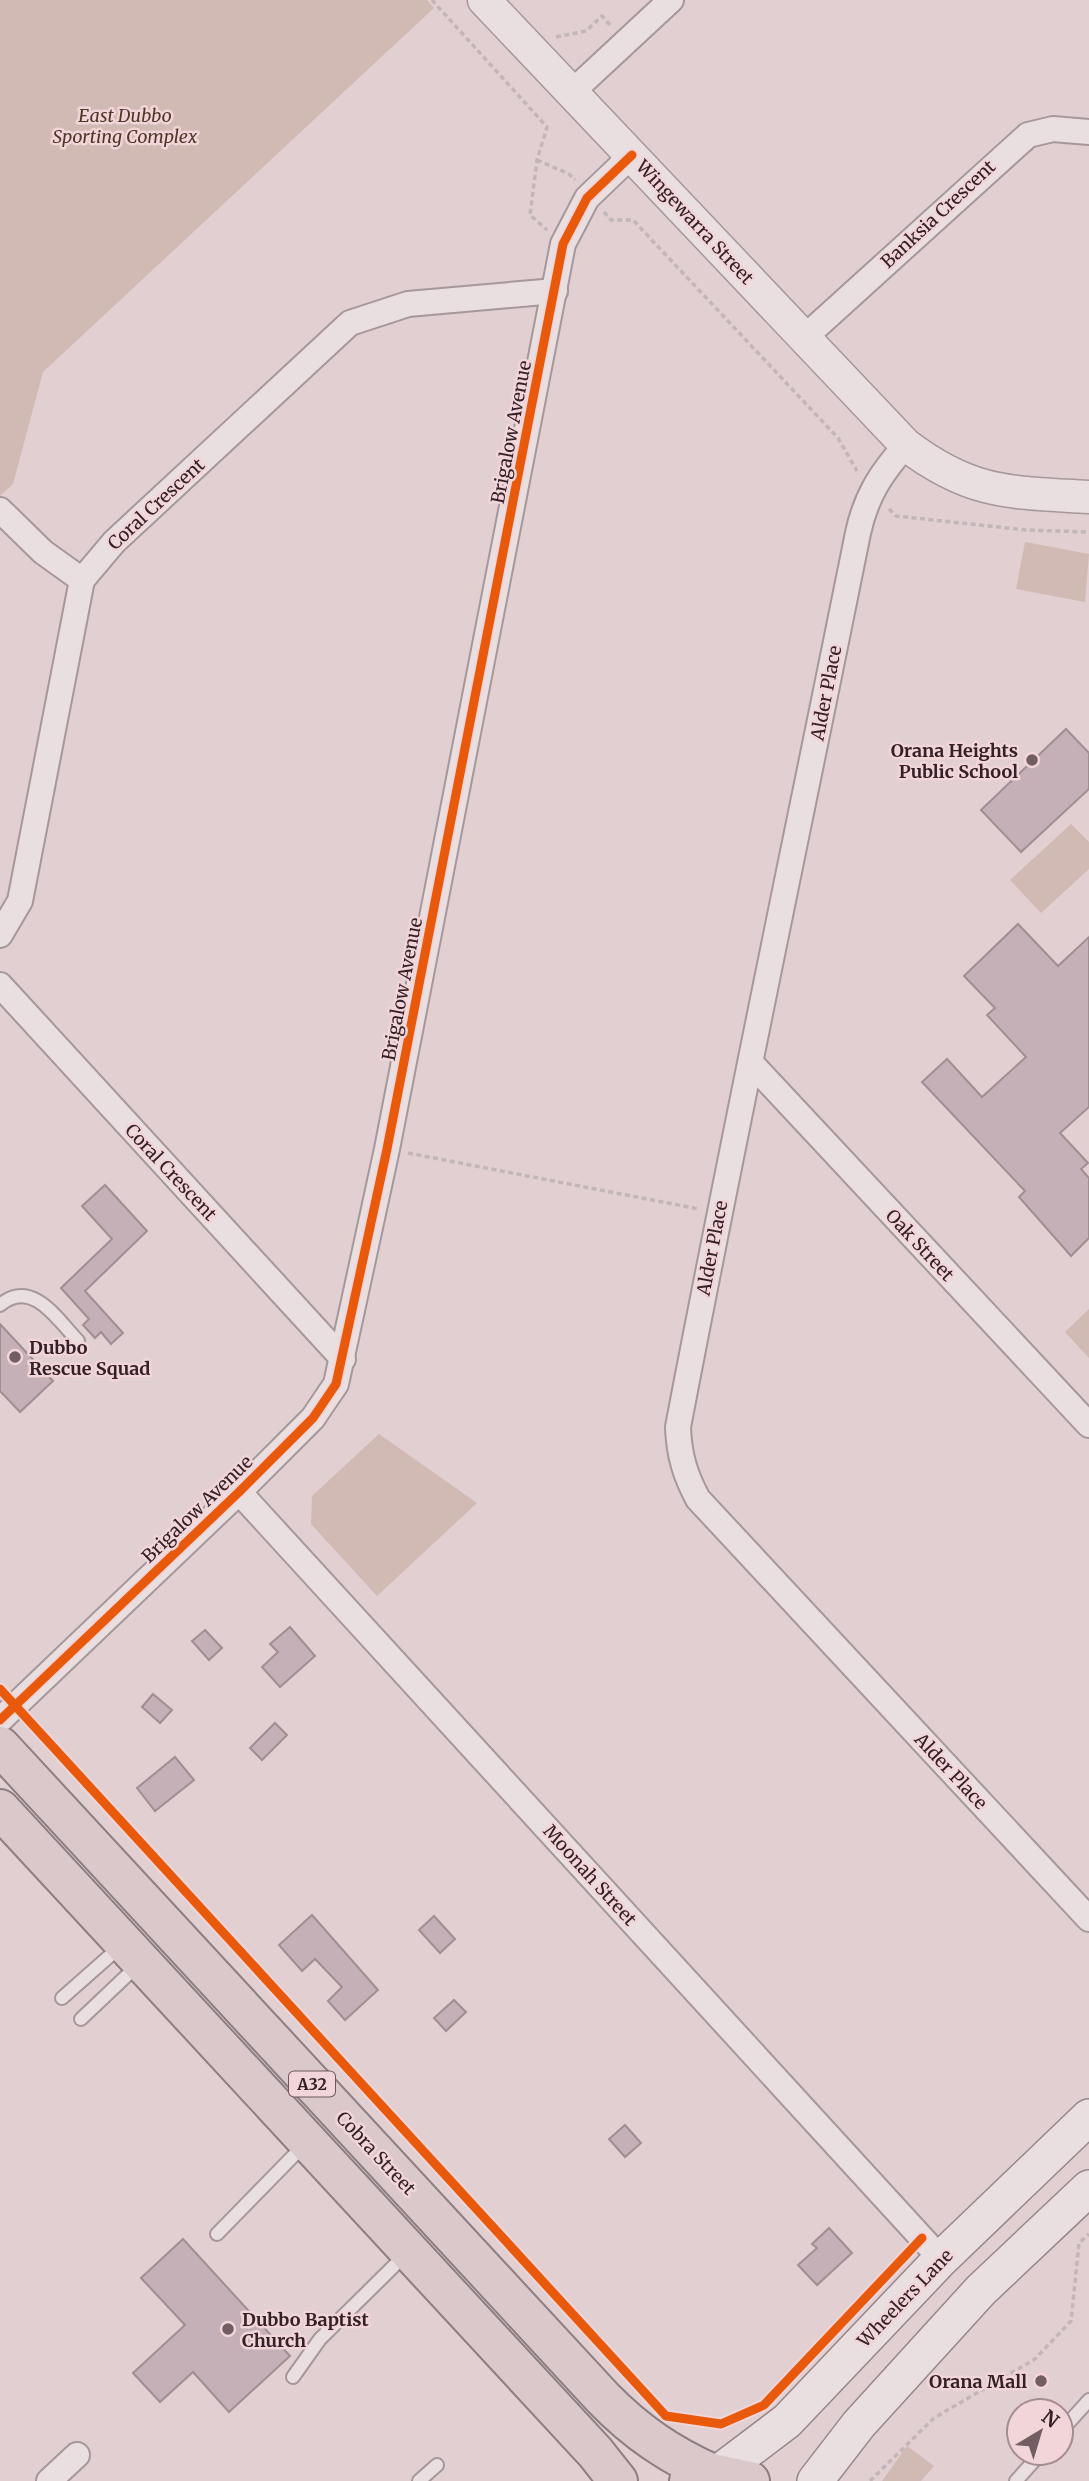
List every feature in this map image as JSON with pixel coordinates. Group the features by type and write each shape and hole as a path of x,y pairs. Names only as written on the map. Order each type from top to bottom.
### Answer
{"highway":[{"name":"Cobra Street","path":"0,1746 603,2398 649,2441 675,2458 718,2477"},
{"name":"A32","path":"0,1809 595,2452 618,2481"}],"main road":[{"name":"Wheelers Lane","path":"718,2477 787,2421 941,2259 1089,2117"},
{"path":"815,2481 859,2424 981,2290 1089,2188"}],"street":[{"name":"Wingewarra Street","path":"484,0 906,445 935,467 968,483 1006,491 1089,497"},
{"path":"572,92 671,0"},
{"name":"Banksia Crescent","path":"805,337 1028,135 1053,129 1089,132"},
{"name":"Brigalow Avenue","path":"0,1720 313,1418 336,1384 387,1149 563,244 589,195 632,155"},
{"name":"Coral Crescent","path":"0,935 20,901 82,580 114,542 350,323 408,304 555,291"},
{"name":"Alder Place","path":"906,445 879,476 864,505 752,1064 719,1213 678,1427 679,1453 686,1476 698,1499 1089,1919"},
{"path":"0,510 43,552 82,580"},
{"name":"Coral Crescent","path":"0,985 343,1359"},
{"name":"Oak Street","path":"752,1064 1089,1425"},
{"name":"Moonah Street","path":"239,1492 941,2259"},
{"path":"49,2481 77,2455"}],"lane":[{"path":"0,1305 8,1299 25,1294 40,1302 78,1341"},
{"path":"62,1998 132,1953"},
{"path":"81,2019 132,1953"},
{"path":"217,2234 307,2142"},
{"path":"293,2377 320,2339 409,2252"},
{"path":"1075,2416 1089,2400"},
{"path":"419,2481 437,2465"},
{"path":"1016,2481 1028,2467"}],"path":[{"path":"432,0 547,127 537,160 530,215 563,244"},
{"path":"550,35 571,37 586,31 602,16 626,42"},
{"path":"537,160 569,174 611,220 634,220 838,438 851,464 896,516 1026,530 1089,532"},
{"path":"387,1149 719,1213"},
{"path":"870,2481 934,2418 1035,2359 1071,2321 1079,2243 1089,2234"}],"green space":[{"name":"East Dubbo Sporting Complex","path":"0,0 427,0 434,8 43,372 13,484 0,496"},
{"path":"1025,542 1089,554 1085,602 1016,589"},
{"path":"1071,824 1089,842 1089,869 1041,913 1010,880"},
{"path":"1089,1309 1089,1358 1065,1332"},
{"path":"379,1434 477,1503 377,1596 311,1524 312,1496"},
{"path":"907,2446 934,2466 921,2481 882,2481"}],"building":[{"path":"1066,729 1089,753 1089,789 1021,852 981,810"},
{"path":"1018,924 1058,966 1089,937 1089,1107 1060,1133 1088,1163 1081,1169 1089,1178 1089,1238 1071,1256 1019,1197 1025,1191 922,1082 947,1059 982,1097 1026,1057 987,1015 995,1008 964,976"},
{"path":"105,1185 147,1231 85,1291 123,1333 111,1344 101,1332 95,1338 83,1325 89,1319 61,1288 112,1239 82,1206"},
{"name":"Dubbo Rescue Squad","path":"0,1324 53,1381 20,1412 0,1391"},
{"path":"290,1627 315,1656 280,1687 262,1667 278,1652 270,1644"},
{"path":"205,1630 222,1648 209,1660 192,1641"},
{"path":"153,1694 172,1710 160,1723 142,1707"},
{"path":"275,1723 287,1735 262,1760 250,1748"},
{"path":"175,1757 194,1780 155,1811 137,1788"},
{"path":"312,1915 378,1990 345,2020 328,2001 342,1987 315,1959 302,1971 279,1945"},
{"path":"434,1916 455,1939 440,1953 419,1930"},
{"path":"454,2000 466,2012 446,2031 434,2018"},
{"path":"625,2125 641,2143 625,2157 609,2139"},
{"path":"829,2228 852,2253 817,2285 798,2265 817,2248 812,2244"},
{"path":"183,2239 290,2356 229,2412 193,2372 160,2402 133,2373 185,2325 141,2278"}],"cycle path":[{"path":"0,1720 239,1492 313,1418 336,1384 387,1149 563,244 587,198 632,155"},
{"path":"0,1689 666,2416 721,2424 764,2405 922,2238"}],"place":[{"name":"Orana Heights Public School","path":"1032,760"},
{"name":"Dubbo Rescue Squad","path":"15,1357"},
{"name":"Dubbo Baptist Church","path":"228,2329"},
{"name":"Orana Mall","path":"1041,2381"}]}
